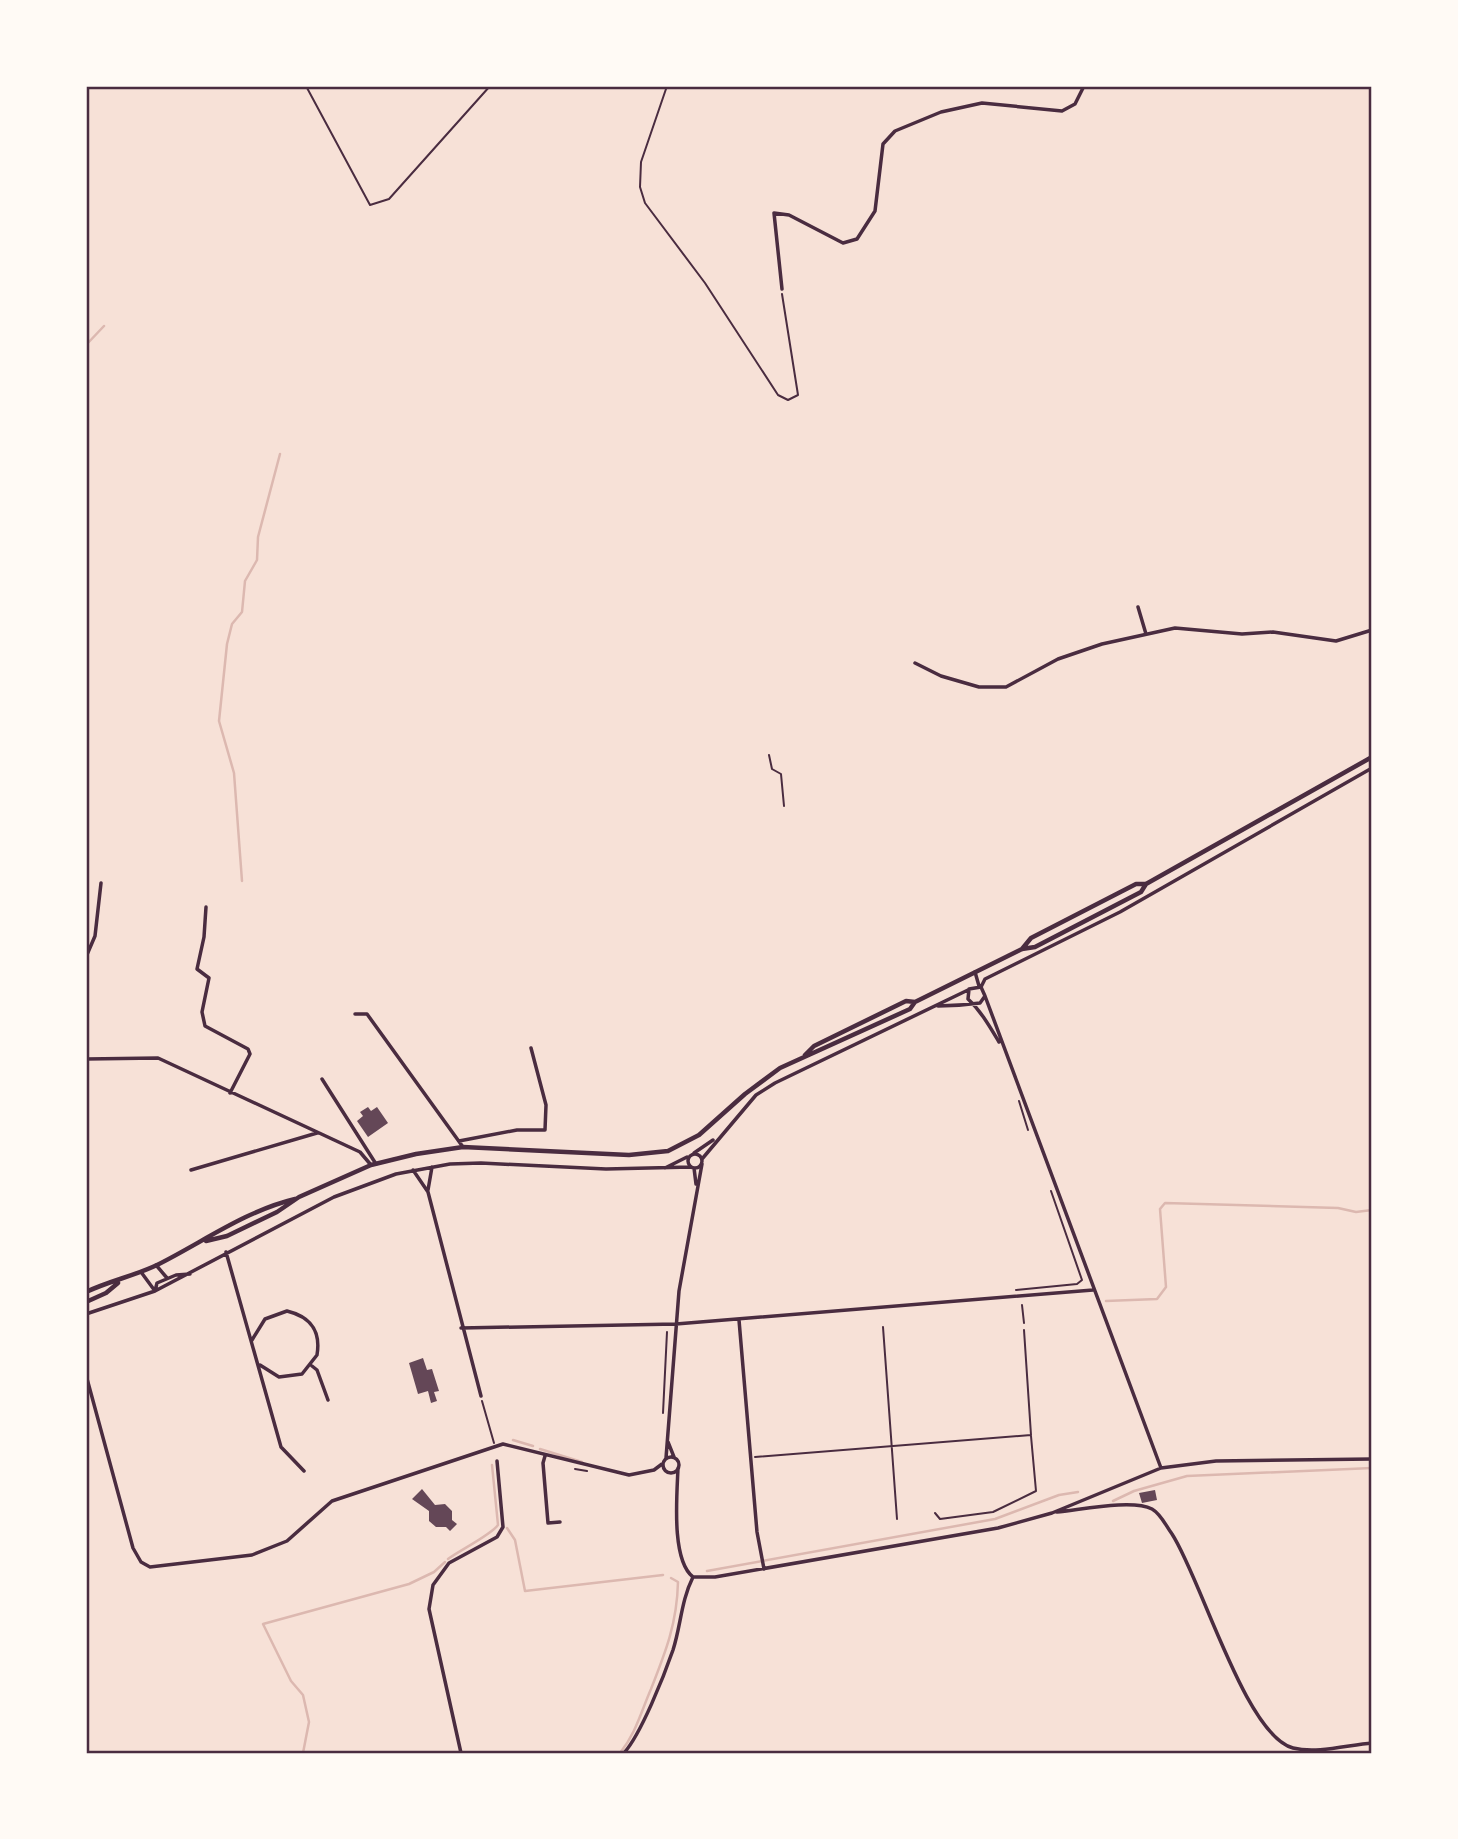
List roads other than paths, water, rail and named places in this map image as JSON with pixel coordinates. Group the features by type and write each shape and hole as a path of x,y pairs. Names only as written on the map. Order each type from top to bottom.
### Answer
{"street":[{"path":"782,289 774,213 789,215 843,243 857,239 875,211 883,144 895,131 941,112 982,103 1062,111 1075,104 1084,86"},
{"path":"1138,607 1146,634"},
{"path":"915,663 941,676 979,687 1006,687 1058,659 1175,628 1242,634 1273,632 1336,641 1372,630"},
{"path":"206,1241 222,1228 373,1165 463,1147 629,1155 668,1152 699,1135 761,1080 805,1056 817,1053 910,1009 915,1002 1022,949 1035,947 1141,892 1146,884 1372,757"},
{"path":"654,1470 666,1458 676,1324 702,1158 756,1095 775,1083 969,989 980,987 985,979 1120,912 1372,768"},
{"path":"86,957 95,936 101,883"},
{"path":"1022,949 1031,937 1136,884 1146,884"},
{"path":"206,907 197,969 209,978 202,1020 205,1026 248,1049 250,1054 230,1093"},
{"path":"975,972 1161,1468"},
{"path":"962,979 969,989"},
{"path":"969,989 967,996 1002,1047"},
{"path":"936,1006 980,1003 985,996"},
{"path":"805,1056 814,1046 894,1006 906,1001 915,1002"},
{"path":"355,1014 367,1014 463,1147"},
{"path":"459,1141 517,1130 545,1130 546,1105 531,1048"},
{"path":"86,1059 158,1058 360,1152 373,1165"},
{"path":"322,1079 373,1165"},
{"path":"191,1170 318,1133"},
{"path":"663,1168 691,1155 718,1137"},
{"path":"691,1155 702,1158"},
{"path":"691,1155 696,1190"},
{"path":"86,1314 155,1291 334,1197 377,1179 413,1170 481,1163 606,1169 692,1168 702,1164"},
{"path":"428,1192 432,1166"},
{"path":"413,1170 428,1192 461,1328 481,1396"},
{"path":"86,1302 106,1293 119,1282 206,1241 227,1236 277,1212 299,1198"},
{"path":"226,1252 281,1447 304,1471"},
{"path":"156,1265 167,1278"},
{"path":"141,1272 155,1291"},
{"path":"155,1291 157,1283 167,1278 193,1273"},
{"path":"86,1292 102,1284 119,1282"},
{"path":"461,1328 676,1324 1093,1290"},
{"path":"252,1340 265,1319 275,1313 299,1314 316,1331 319,1343 312,1366 291,1378 267,1372 259,1364"},
{"path":"739,1320 763,1568"},
{"path":"312,1366 317,1370 328,1400"},
{"path":"86,1375 133,1548 141,1562 150,1567 252,1555 287,1541 332,1501 510,1444 629,1475 654,1470 668,1473 678,1468"},
{"path":"667,1440 678,1462 678,1545 687,1572 702,1579 998,1528 1052,1513 1161,1468 1216,1461 1372,1459"},
{"path":"545,1455 542,1463 548,1523 560,1522"},
{"path":"666,1458 674,1457"},
{"path":"461,1753 429,1609 433,1585 449,1563 497,1537 503,1527 497,1461"},
{"path":"662,1464 677,1483"},
{"path":"1052,1513 1139,1505 1154,1510 1178,1543 1227,1656 1259,1718 1273,1734 1290,1747 1308,1749 1372,1743"},
{"path":"624,1753 641,1727 673,1650 682,1598 693,1577"}],"lane":[{"path":"769,755 772,769 780,774 784,782 784,806"},
{"path":"1022,1305 1024,1323"}],"waterway":[{"path":"86,345 104,326"},
{"path":"242,881 234,773 219,721 227,644 232,624 242,612 245,581 257,560 258,537 280,454"},
{"path":"1106,1301 1157,1299 1166,1287 1160,1209 1165,1203 1338,1208 1356,1212 1372,1210"},
{"path":"513,1440 533,1446"},
{"path":"540,1449 582,1462"},
{"path":"448,1559 498,1525 492,1465"},
{"path":"1113,1501 1134,1491 1187,1476 1372,1468"},
{"path":"707,1571 995,1519 1059,1495 1078,1492"},
{"path":"507,1528 515,1540 525,1591 663,1575"},
{"path":"303,1753 309,1722 303,1695 291,1681 263,1624 409,1584 434,1572 445,1562"},
{"path":"620,1753 638,1722 670,1637 678,1582 671,1578"}]}
